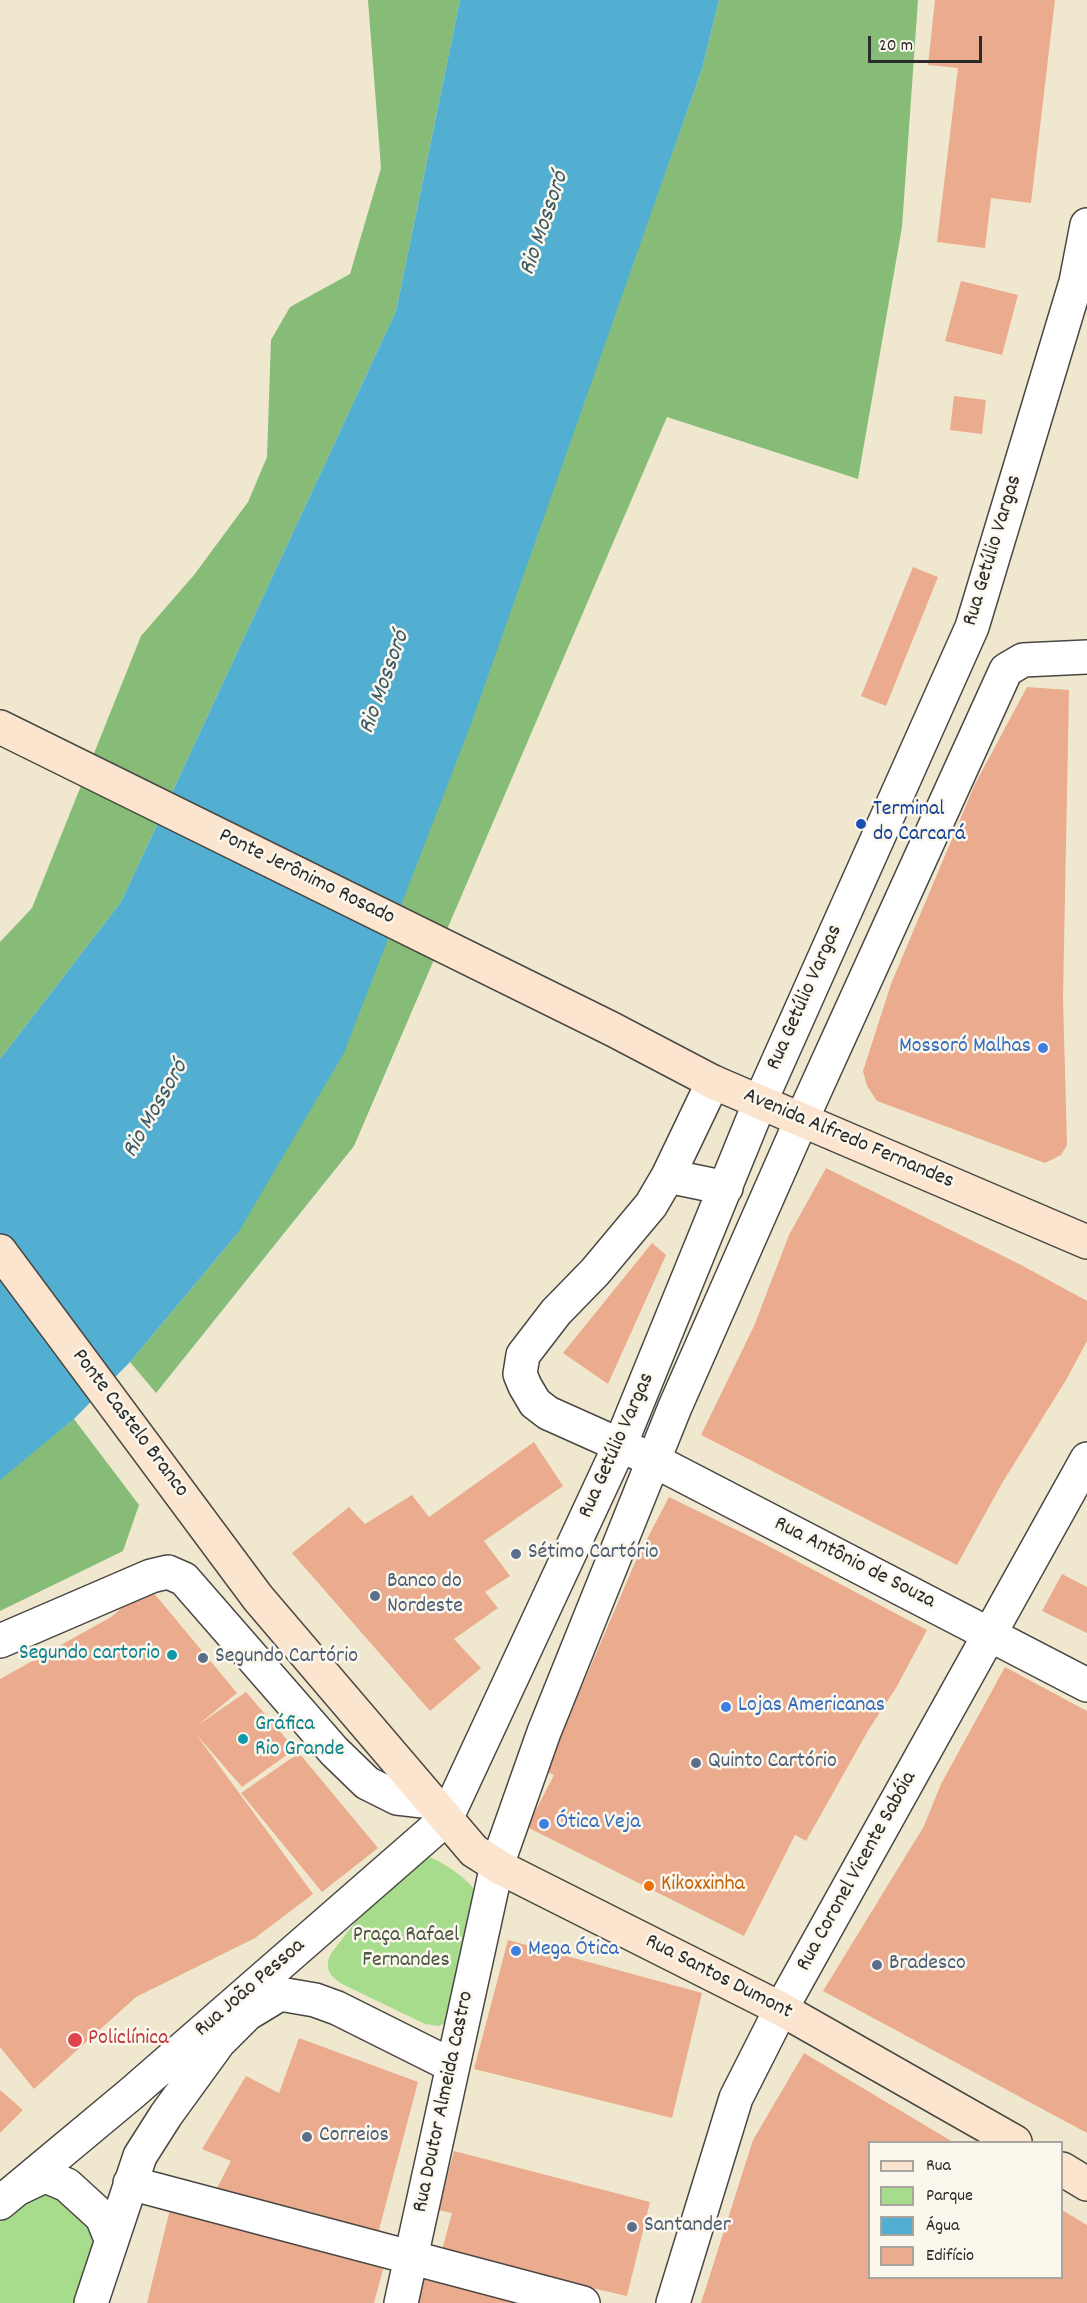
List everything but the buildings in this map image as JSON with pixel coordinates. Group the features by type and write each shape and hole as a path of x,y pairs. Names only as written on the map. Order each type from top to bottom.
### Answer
{"main road":[{"name":"Ponte Jerônimo Rosado","path":"0,727 612,1029"},
{"name":"Avenida Alfredo Fernandes","path":"612,1029 714,1082 1087,1242"},
{"name":"Ponte Castelo Branco","path":"0,1251 258,1598"},
{"name":"Rua Santos Dumont","path":"258,1598 474,1851 497,1865 781,2009 1013,2141"},
{"path":"1063,2170 1087,2184"}],"street":[{"name":"Rua Getúlio Vargas","path":"439,1811 620,1445 760,1102 972,627 1076,282 1087,225"},
{"name":"Rua Getúlio Vargas","path":"497,1865 544,1732 653,1460 801,1121 1006,670 1023,660 1087,657"},
{"path":"714,1082 668,1176 726,1188"},
{"name":"Rua Antônio de Souza","path":"668,1176 651,1205 556,1312 523,1355 520,1367 523,1380 535,1403 548,1413 653,1460 1087,1685"},
{"name":"Rua Coronel Vicente Sabóia","path":"673,2303 736,2098 781,2009 1087,1459"},
{"path":"0,1641 151,1576 168,1572 184,1579 334,1751 367,1783 397,1798 439,1811"},
{"name":"Rua João Pessoa","path":"8,2196 132,2093 439,1811"},
{"name":"Rua Doutor Almeida Castro","path":"400,2303 497,1865"},
{"path":"91,2303 140,2156 219,2042 247,2014 280,1994 315,2000 337,2008 453,2066"},
{"path":"8,2196 42,2177 48,2177 67,2185 102,2217 111,2239"},
{"path":"130,2183 584,2303"}],"green space":[{"path":"368,0 460,0 396,311 121,902 0,1059 0,942 32,908 141,636 194,575 248,502 267,457 271,340 290,307 350,274 381,168"},
{"path":"719,0 918,0 902,227 858,479 667,417 354,1146 156,1393 130,1362 238,1233 596,367 702,69"},
{"path":"74,1419 139,1505 123,1551 0,1611 0,1479"},
{"name":"Praça Rafael Fernandes","path":"424,1855 454,1871 474,1888 477,1894 446,2023 438,2026 425,2024 342,1984 331,1975 328,1969 332,1952 359,1918"},
{"path":"44,2193 58,2200 72,2212 86,2225 95,2238 79,2303 0,2303 0,2222 13,2208"}],"water":[{"name":"Rio Mossoró","path":"460,0 719,0 702,69 471,724 344,1053 238,1233 130,1362 74,1419 0,1480 0,1059 121,902 396,311"}],"place":[{"name":"Terminal do Carcará","path":"861,824"},
{"name":"Mossoró Malhas","path":"1043,1048"},
{"name":"Sétimo Cartório","path":"516,1554"},
{"name":"Banco do Nordeste","path":"375,1596"},
{"name":"Segundo cartorio","path":"172,1655"},
{"name":"Segundo Cartório","path":"203,1658"},
{"name":"Lojas Americanas","path":"726,1707"},
{"name":"Gráfica Rio Grande","path":"243,1739"},
{"name":"Quinto Cartório","path":"696,1763"},
{"name":"Ótica Veja","path":"544,1824"},
{"name":"Kikoxxinha","path":"649,1886"},
{"name":"Mega Ótica","path":"516,1951"},
{"name":"Bradesco","path":"877,1965"},
{"name":"Policlínica","path":"75,2040"},
{"name":"Correios","path":"307,2137"},
{"name":"Santander","path":"632,2227"}]}
